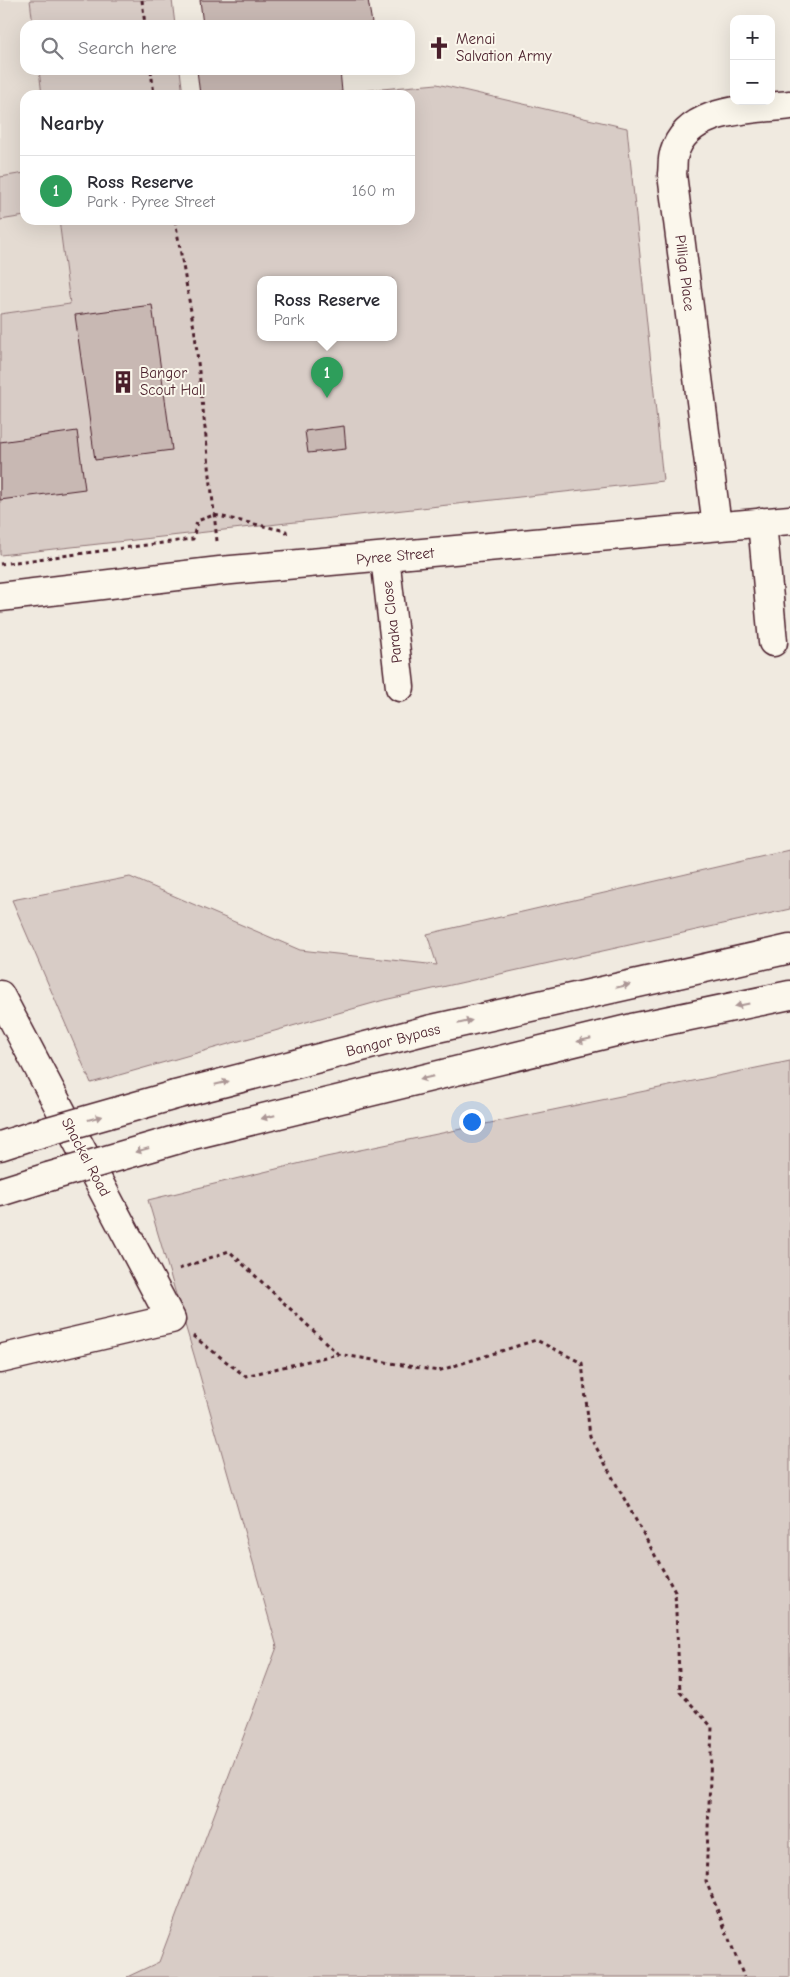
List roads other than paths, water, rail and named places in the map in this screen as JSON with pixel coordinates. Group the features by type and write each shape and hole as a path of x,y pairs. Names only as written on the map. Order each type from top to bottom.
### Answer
{"street":[{"name":"Pilliga Place","path":"718,526 672,174 674,154 682,138 694,124 714,115 790,105"},
{"name":"Pyree Street","path":"0,597 220,571 790,520"},
{"path":"762,522 773,642"},
{"name":"Paraka Close","path":"385,557 400,687"},
{"name":"Bangor Bypass","path":"0,1146 175,1095 428,1030 790,949"},
{"path":"0,1192 189,1136 623,1030 790,994"},
{"name":"Shackel Road","path":"0,995 171,1319 0,1359"}],"place":[{"name":"Menai Salvation Army","path":"439,48"},
{"name":"Bangor Scout Hall","path":"123,382"},
{"name":"Ross Reserve","path":"327,398"}]}
